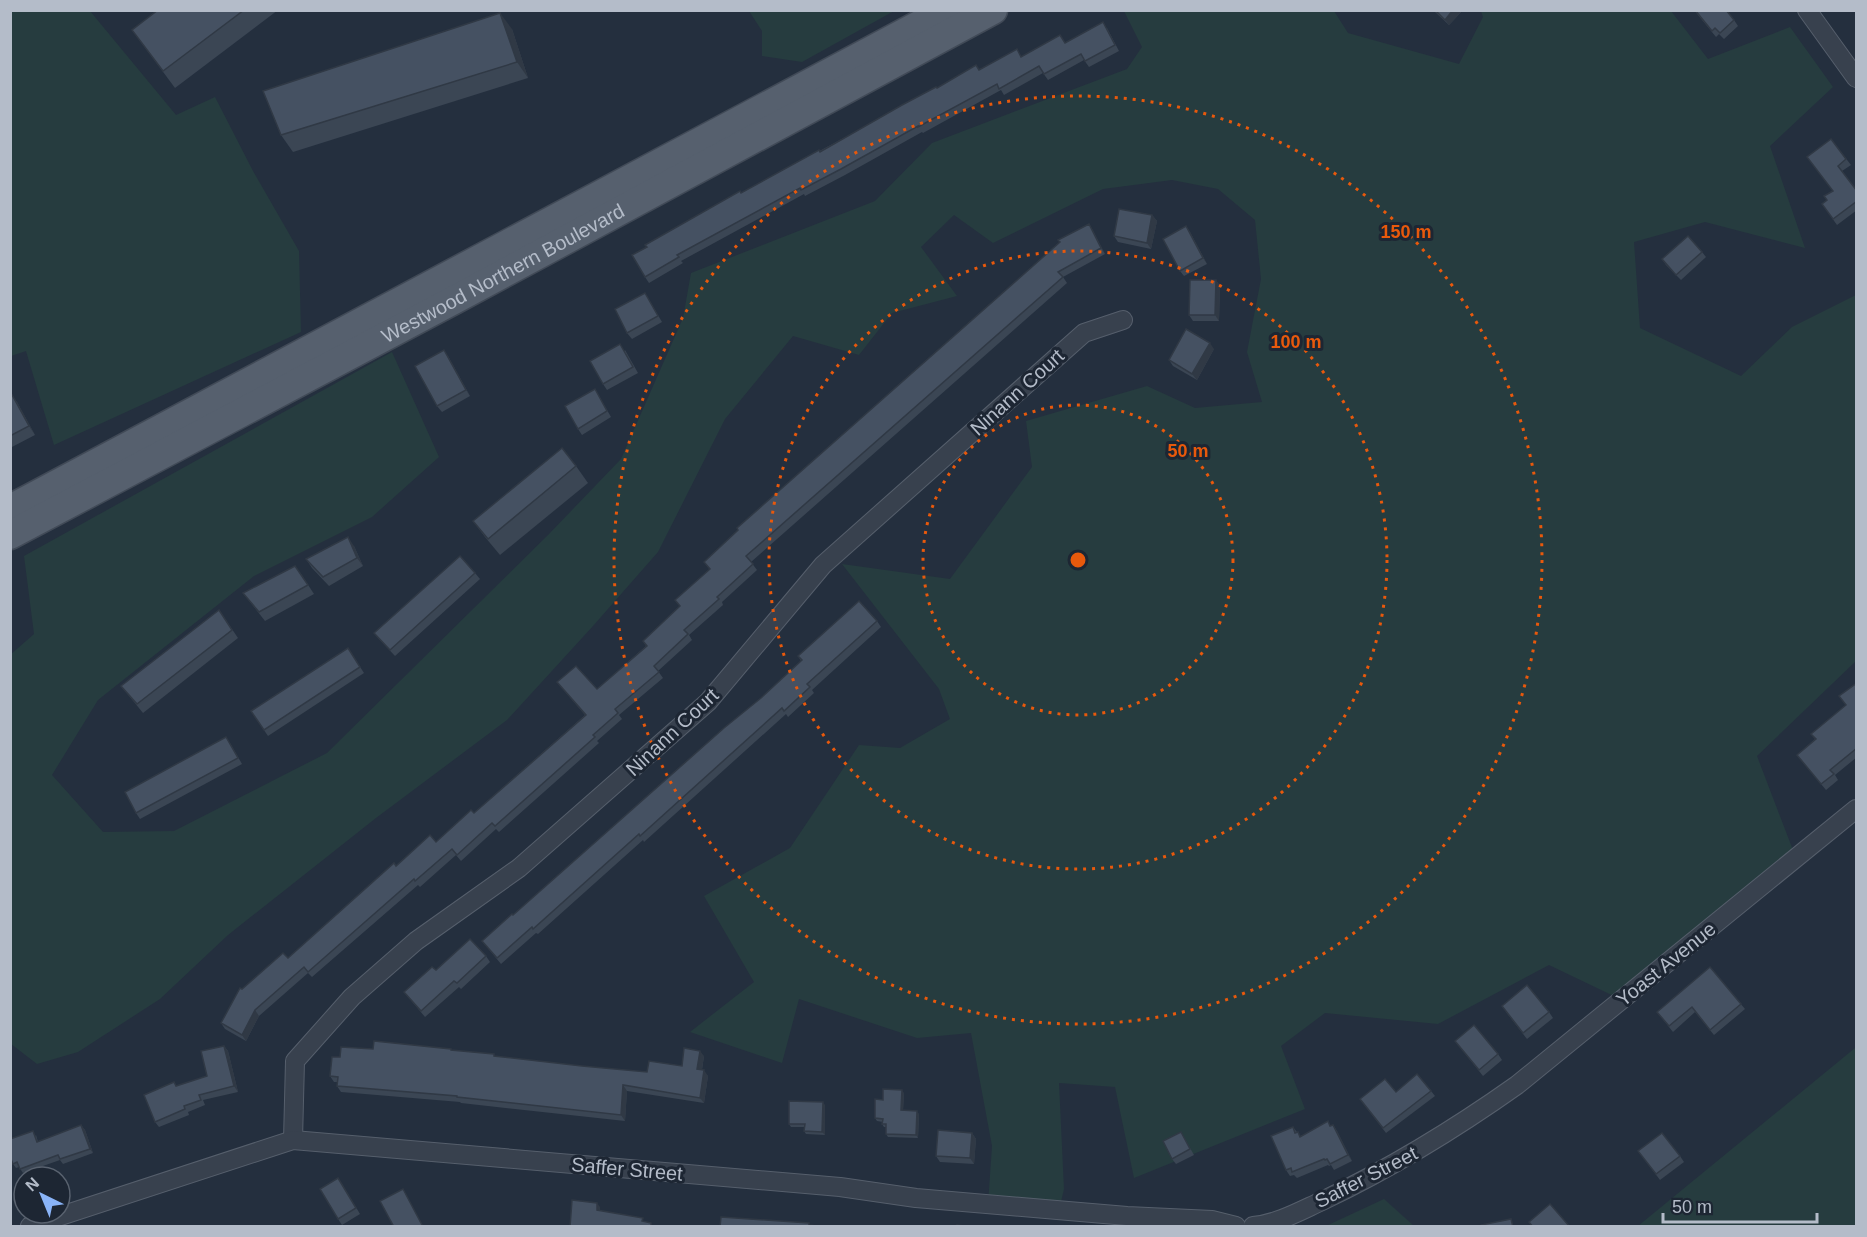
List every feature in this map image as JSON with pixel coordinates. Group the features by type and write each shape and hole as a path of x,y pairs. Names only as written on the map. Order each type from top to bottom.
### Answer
{"main road":[{"name":"Westwood Northern Boulevard","path":"10,509 947,10"},
{"name":"Westwood Northern Boulevard","path":"10,535 454,300 993,10"}],"street":[{"path":"1807,10 1857,78"},
{"name":"Ninann Court","path":"293,1140 295,1061 352,997 416,941 519,868 708,702 823,565 1084,333 1123,320"},
{"name":"Yoast Avenue","path":"1473,1117 1517,1085 1857,809"},
{"name":"Saffer Street","path":"1253,1227 1265,1226 1364,1181 1473,1117"},
{"name":"Saffer Street","path":"30,1227 293,1140 840,1187 916,1198 1127,1216 1212,1220 1236,1227"}],"green space":[{"path":"11,10 90,11 176,115 215,97 253,171 299,251 301,332 54,445 26,351 11,356"},
{"path":"749,11 894,11 802,62 762,56 762,31"},
{"path":"1124,11 1334,11 1348,33 1459,64 1483,17 1481,11 1671,11 1708,59 1790,27 1833,87 1770,146 1805,248 1705,222 1634,242 1640,328 1741,376 1792,327 1856,295 1856,661 1757,756 1796,858 1622,1000 1549,965 1438,1024 1325,1013 1281,1046 1305,1109 1134,1178 1115,1087 1059,1083 1064,1189 1059,1210 988,1204 992,1146 971,1033 917,1038 799,999 782,1063 690,1032 754,982 704,896 790,848 859,745 900,748 950,719 939,689 842,564 950,579 1032,467 1026,421 1147,386 1195,408 1262,402 1247,352 1261,279 1255,220 1218,189 1172,180 1103,189 993,243 954,215 921,247 957,296 892,313 859,355 793,336 725,419 658,552 507,720 376,818 228,935 160,999 78,1052 37,1064 11,1044 10,655 34,634 24,556 392,352 439,457 372,517 254,576 98,700 52,775 103,832 174,831 327,753 549,534 621,459 683,318 691,273 875,201 932,143 1127,69 1142,47"},
{"path":"1855,1048 1856,1226 1638,1226"},
{"path":"1384,1199 1414,1226 1326,1226"}],"building":[{"path":"158,10 244,10 163,71 132,30"},
{"path":"1435,10 1453,10 1445,20"},
{"path":"1695,10 1726,10 1734,20 1720,33 1715,28 1712,31"},
{"path":"500,13 517,62 281,135 263,91"},
{"path":"1103,22 1115,45 1085,61 1081,54 1044,74 1039,66 999,89 997,84 677,255 679,257 645,277 632,255 647,247 645,245 740,191 741,193 819,150 820,152 976,65 979,70 1017,49 1021,57 1060,35 1065,43"},
{"path":"1831,139 1846,159 1838,166 1857,191 1857,201 1833,219 1822,204 1827,200 1824,196 1833,191 1807,157"},
{"path":"1119,209 1152,215 1147,243 1114,236"},
{"path":"1089,224 1101,248 1058,272 1063,277 746,556 753,564 684,630 688,634 654,666 659,672 615,709 618,713 593,735 595,737 495,826 492,823 457,855 452,849 415,881 414,879 308,972 304,967 255,1010 242,1035 221,1023 240,988 242,989 283,953 288,958 394,863 396,866 430,835 436,842 471,810 474,813 586,715 557,682 576,666 597,689 647,646 643,641 680,606 675,600 710,569 704,562 738,530 737,528 1060,242 1058,240"},
{"path":"1186,226 1203,258 1180,271 1163,239"},
{"path":"1688,236 1702,252 1676,275 1662,259"},
{"path":"1190,280 1216,280 1215,315 1189,315"},
{"path":"645,293 658,316 627,333 615,309"},
{"path":"1186,329 1210,343 1192,374 1169,360"},
{"path":"620,344 633,367 603,384 590,361"},
{"path":"444,350 466,390 437,406 415,366"},
{"path":"595,389 607,411 578,429 565,406"},
{"path":"10,393 29,426 10,436"},
{"path":"562,448 576,466 488,539 473,521"},
{"path":"348,537 357,558 323,577 306,559"},
{"path":"460,556 475,573 390,650 374,633"},
{"path":"295,566 308,585 259,612 243,593"},
{"path":"859,601 877,621 807,684 810,687 784,711 782,708 640,836 639,834 533,929 532,927 497,958 482,941 761,698 802,660 798,656"},
{"path":"219,610 232,630 137,704 121,686"},
{"path":"348,648 360,667 264,730 251,711"},
{"path":"1857,683 1857,748 1830,770 1834,774 1821,784 1797,755 1816,739 1811,734 1846,705 1839,696"},
{"path":"226,737 238,758 136,813 125,792"},
{"path":"470,939 486,956 457,983 454,981 421,1011 404,992 432,967 436,970"},
{"path":"1710,967 1741,1004 1710,1030 1692,1007 1669,1026 1657,1012"},
{"path":"1527,985 1549,1012 1523,1033 1502,1006"},
{"path":"1474,1025 1498,1054 1479,1070 1455,1041"},
{"path":"374,1041 647,1072 649,1061 682,1066 684,1048 700,1051 697,1069 704,1070 700,1098 623,1085 621,1115 457,1096 337,1086 338,1077 330,1076 332,1057 340,1057 341,1047 373,1049"},
{"path":"224,1046 234,1086 199,1095 201,1100 184,1106 185,1109 155,1122 144,1095 174,1082 176,1086 207,1076 201,1051"},
{"path":"1417,1074 1431,1091 1383,1128 1360,1099 1385,1079 1396,1092"},
{"path":"883,1089 902,1090 901,1110 917,1111 916,1135 886,1134 886,1124 882,1124 883,1119 875,1118 875,1099 883,1100"},
{"path":"789,1101 823,1102 822,1132 804,1131 805,1124 789,1124"},
{"path":"1328,1121 1330,1126 1333,1125 1348,1155 1330,1164 1327,1159 1324,1159 1292,1172 1291,1168 1286,1170 1271,1136 1293,1127 1295,1133 1298,1132 1300,1137"},
{"path":"81,1125 90,1149 60,1159 58,1155 31,1165 18,1165 17,1162 13,1164 10,1157 10,1139 33,1131 37,1142"},
{"path":"938,1130 972,1133 970,1158 936,1156"},
{"path":"1181,1132 1190,1149 1172,1159 1163,1141"},
{"path":"1662,1133 1680,1156 1656,1174 1638,1151"},
{"path":"338,1178 356,1208 338,1219 320,1189"},
{"path":"403,1189 422,1225 419,1227 394,1227 380,1201"},
{"path":"572,1200 597,1203 597,1210 643,1218 642,1221 651,1223 651,1227 570,1227"},
{"path":"1550,1204 1570,1227 1533,1227 1529,1222"},
{"path":"721,1217 809,1223 809,1225 826,1227 720,1227"},
{"path":"1511,1219 1513,1227 1481,1227 1481,1225"}]}
